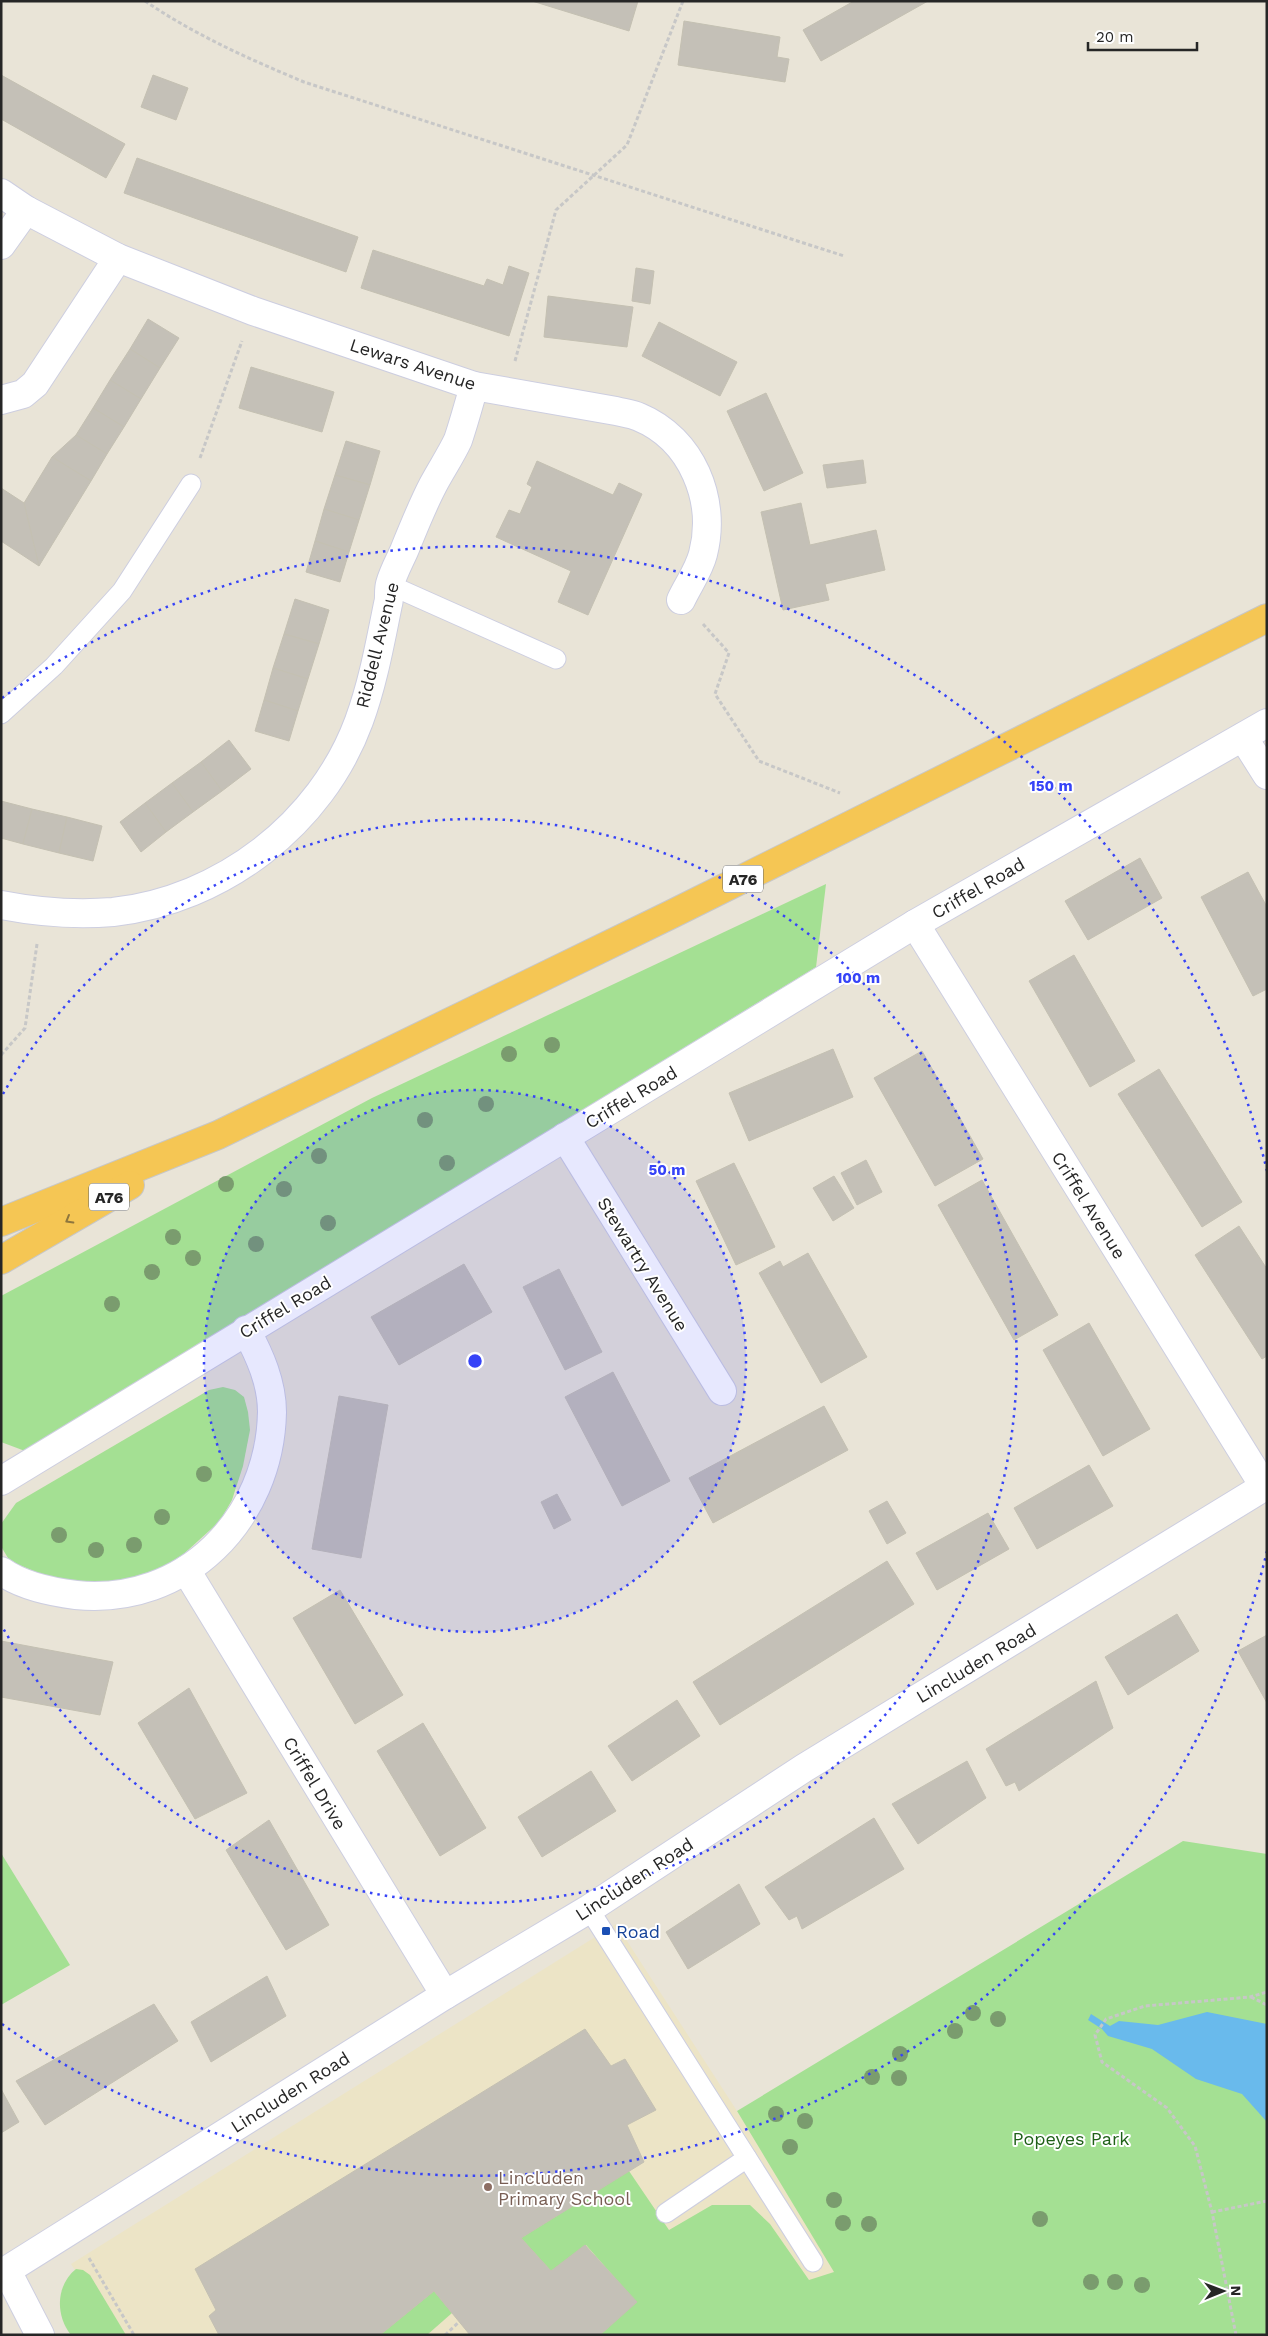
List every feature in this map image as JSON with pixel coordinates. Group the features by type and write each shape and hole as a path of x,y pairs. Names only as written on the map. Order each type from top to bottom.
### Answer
{"highway":[{"name":"A76","path":"1,1260 218,1135 672,914 1267,618"},
{"name":"A76","path":"1,1222 218,1135"}],"street":[{"name":"Lewars Avenue","path":"1,193 26,210 118,258 253,311 474,386 638,416 656,427 678,446 698,474 705,494 708,515 707,536 702,557 681,600"},
{"path":"1,245 26,210"},
{"path":"1,400 23,394 35,384 118,258"},
{"name":"Riddell Avenue","path":"1,905 77,913 113,912 148,906 216,881 246,863 275,841 301,816 324,786 344,754 359,721 370,685 389,601 390,585 425,501 457,440 474,386"},
{"name":"Criffel Road","path":"1,1481 914,924 1267,723"},
{"path":"1244,737 1267,775"},
{"name":"Criffel Avenue","path":"914,924 1265,1486"},
{"name":"Stewartry Avenue","path":"565,1137 722,1391"},
{"path":"1,1571 50,1592 97,1597 143,1590 186,1570 223,1541 251,1502 267,1458 272,1411 264,1364 246,1330"},
{"name":"Lincluden Road","path":"4,2272 445,1995 589,1909 804,1768 1265,1486"},
{"name":"Criffel Drive","path":"186,1570 445,1995"},
{"path":"4,2272 40,2335"}],"lane":[{"path":"1,714 54,666 122,591 190,484"},
{"path":"390,585 556,659"},
{"path":"589,1909 814,2262"},
{"path":"666,2213 747,2158"}],"path":[{"path":"145,1 165,15 232,52 304,82 844,256"},
{"path":"507,392 556,210 627,145 683,1"},
{"path":"190,484 253,311"},
{"path":"681,600 729,653 715,694 759,761 882,810"},
{"path":"1,1055 26,1028 41,910"},
{"path":"1236,2335 1212,2212 1195,2146 1166,2108 1102,2062 1095,2035 1106,2019 1145,2006 1250,1997 1267,1992"},
{"path":"1250,1997 1267,2005"},
{"path":"1212,2212 1267,2201"},
{"path":"72,2230 134,2335"},
{"path":"445,2335 459,2322"}],"shaded area":[{"name":"Lincluden Primary School","path":"616,1924 737,2111 834,2271 867,2335 115,2335 71,2264"}],"green space":[{"path":"826,884 816,967 25,1451 1,1442 1,1296 372,1098"},
{"path":"223,1387 235,1390 244,1397 248,1412 250,1430 243,1466 232,1500 220,1521 176,1561 149,1573 110,1586 73,1585 43,1575 8,1558 2,1548 1,1524 16,1503 209,1390"},
{"name":"Popeyes Park","path":"1183,1841 1267,1854 1267,2335 600,2335 636,2302 586,2245 551,2271 521,2238 629,2171 669,2230 712,2205 750,2205 770,2224 809,2280 834,2272 737,2111"},
{"path":"1,1853 70,1965 1,2005"},
{"path":"76,2269 83,2270 90,2275 126,2335 71,2335 62,2318 60,2300 65,2283"},
{"path":"434,2291 452,2313 427,2335 380,2335"}],"water":[{"path":"1207,2012 1267,2024 1267,2122 1242,2094 1196,2079 1152,2049 1108,2036 1102,2029 1088,2020 1091,2014 1110,2026 1119,2021 1158,2025"}],"building":[{"path":"532,1 638,1 629,31"},
{"path":"854,1 928,1 821,61 803,30"},
{"path":"684,21 780,37 777,57 789,59 785,82 678,65"},
{"path":"1,75 125,144 106,178 1,119"},
{"path":"153,75 188,88 176,120 141,107"},
{"path":"137,158 358,237 346,272 124,193"},
{"path":"373,250 484,286 487,279 503,285 509,266 529,273 509,336 361,288"},
{"path":"636,268 654,271 650,304 632,301"},
{"path":"548,296 633,307 627,347 544,337"},
{"path":"148,319 179,338 160,368 130,349"},
{"path":"659,322 737,362 720,396 642,356"},
{"path":"130,349 160,368 141,399 110,380"},
{"path":"251,367 334,392 322,432 239,408"},
{"path":"110,380 141,399 124,427 93,408"},
{"path":"766,393 803,473 764,491 727,411"},
{"path":"93,408 124,427 107,454 76,435"},
{"path":"76,435 107,454 91,481 52,457"},
{"path":"346,441 380,451 370,485 335,475"},
{"path":"52,457 91,481 39,566 24,503"},
{"path":"863,460 866,483 827,488 823,465"},
{"path":"537,461 613,495 619,483 642,494 588,615 558,602 571,571 496,537 509,510 520,514 532,487 527,484"},
{"path":"335,475 370,485 359,520 324,509"},
{"path":"1,488 24,503 39,566 1,541"},
{"path":"801,503 810,545 876,530 885,570 825,584 829,600 783,610 761,512"},
{"path":"324,509 359,520 349,552 315,541"},
{"path":"315,541 349,552 340,582 306,572"},
{"path":"295,599 329,610 319,644 284,634"},
{"path":"284,634 319,644 308,679 273,668"},
{"path":"273,668 308,679 298,711 264,700"},
{"path":"264,700 298,711 289,741 255,731"},
{"path":"229,740 251,769 222,791 201,762"},
{"path":"201,762 222,791 193,812 172,783"},
{"path":"172,783 193,812 166,832 145,803"},
{"path":"1,801 32,809 23,844 1,838"},
{"path":"145,803 166,832 141,852 120,822"},
{"path":"32,809 67,817 59,853 23,844"},
{"path":"67,817 102,826 93,861 59,853"},
{"path":"1140,858 1162,898 1088,940 1065,901"},
{"path":"1248,872 1267,907 1267,989 1253,996 1201,897"},
{"path":"1074,955 1135,1061 1090,1087 1029,981"},
{"path":"833,1049 853,1097 749,1141 729,1093"},
{"path":"922,1051 983,1159 935,1186 874,1078"},
{"path":"1159,1069 1242,1202 1202,1227 1118,1094"},
{"path":"866,1160 882,1192 857,1205 841,1173"},
{"path":"734,1163 775,1247 736,1265 696,1181"},
{"path":"834,1176 854,1208 833,1221 813,1188"},
{"path":"982,1180 1058,1315 1014,1340 938,1205"},
{"path":"1239,1226 1267,1269 1267,1356 1262,1359 1195,1255"},
{"path":"808,1253 867,1357 821,1383 759,1273 780,1261 783,1267"},
{"path":"464,1264 492,1312 399,1365 371,1317"},
{"path":"559,1269 602,1352 565,1370 523,1287"},
{"path":"1089,1323 1150,1429 1103,1456 1043,1350"},
{"path":"613,1372 670,1481 622,1506 565,1397"},
{"path":"339,1396 388,1405 361,1558 312,1549"},
{"path":"824,1406 848,1450 713,1523 689,1478"},
{"path":"1089,1465 1113,1506 1037,1549 1014,1508"},
{"path":"557,1494 571,1520 554,1529 541,1502"},
{"path":"887,1501 906,1533 887,1544 869,1511"},
{"path":"988,1513 1009,1549 937,1590 916,1553"},
{"path":"887,1561 914,1604 720,1725 693,1682"},
{"path":"340,1590 403,1695 355,1724 293,1618"},
{"path":"1177,1614 1199,1651 1128,1695 1105,1657"},
{"path":"1267,1635 1267,1703 1238,1651"},
{"path":"1,1641 113,1662 100,1715 1,1697"},
{"path":"1096,1681 1113,1728 1019,1791 1015,1782 1006,1786 986,1749"},
{"path":"189,1688 247,1793 195,1819 138,1723"},
{"path":"677,1700 700,1736 632,1781 608,1746"},
{"path":"423,1723 486,1828 440,1856 377,1751"},
{"path":"967,1761 986,1798 918,1844 892,1804"},
{"path":"591,1771 616,1811 542,1857 518,1817"},
{"path":"874,1818 904,1869 802,1929 797,1916 789,1920 765,1887"},
{"path":"269,1820 329,1925 286,1950 226,1850"},
{"path":"739,1884 760,1924 688,1969 666,1932"},
{"path":"267,1976 286,2016 211,2062 191,2022"},
{"path":"154,2004 178,2041 45,2125 16,2081"},
{"path":"585,2029 611,2066 625,2059 656,2110 627,2125 644,2162 521,2238 551,2271 585,2245 637,2302 600,2335 470,2335 434,2291 380,2335 219,2335 209,2316 216,2310 195,2269"},
{"path":"1,2089 19,2122 1,2133"}],"place":[{"name":"Road","path":"606,1931"},
{"name":"Lincluden Primary School","path":"488,2187"}]}
